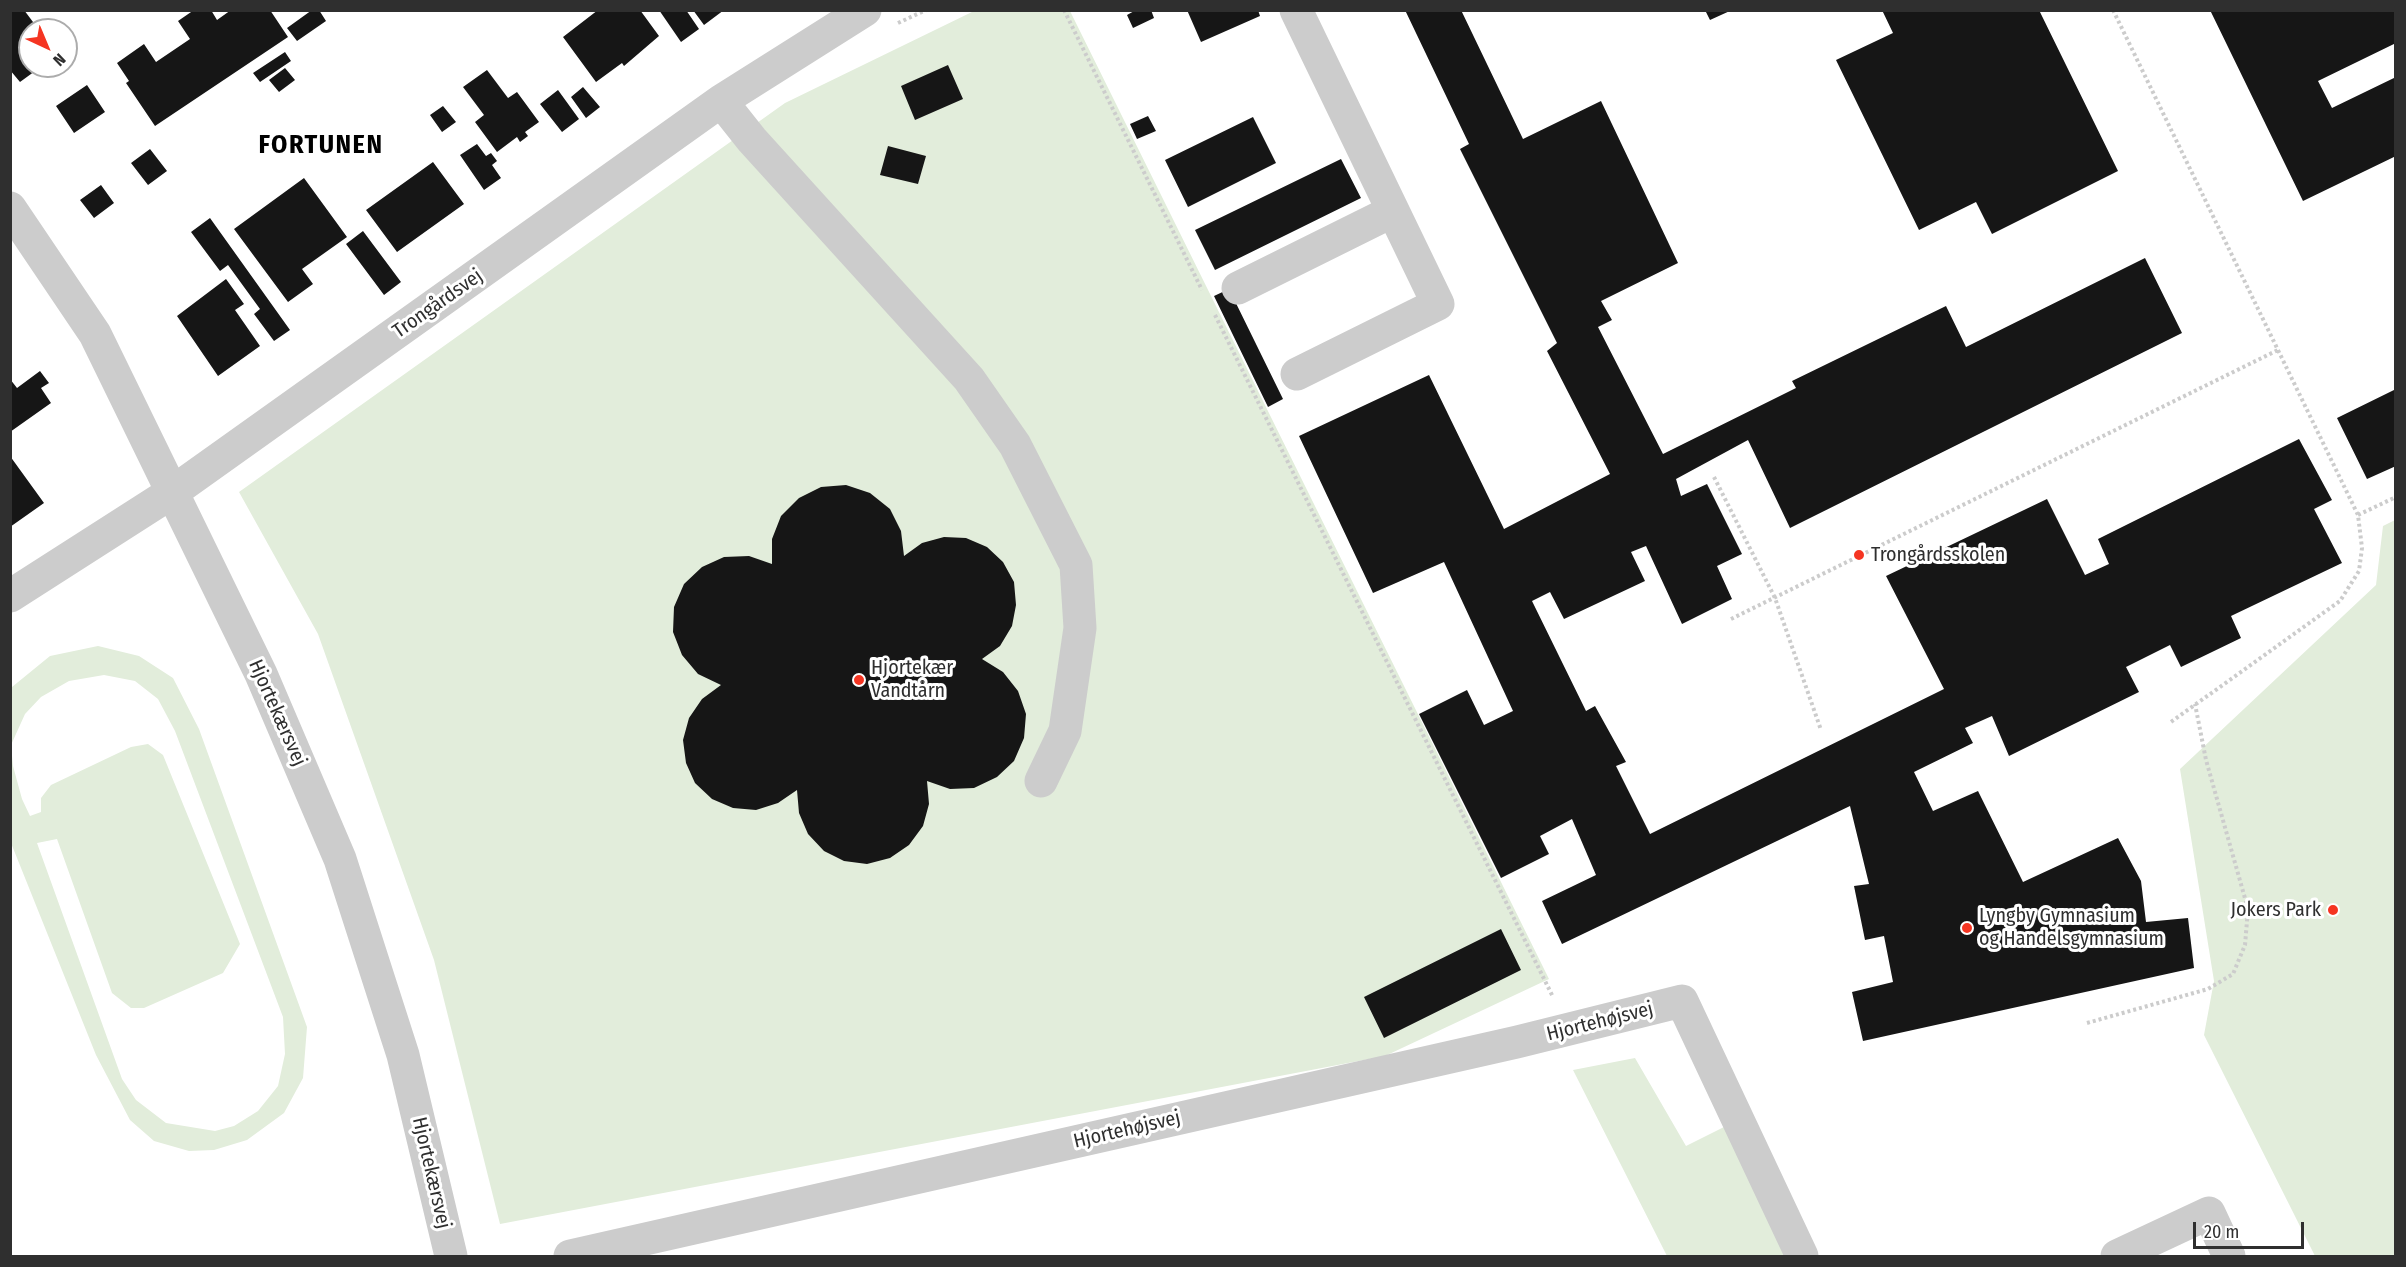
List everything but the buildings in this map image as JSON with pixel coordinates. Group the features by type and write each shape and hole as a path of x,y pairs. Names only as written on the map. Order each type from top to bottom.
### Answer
{"street":[{"name":"Trongårdsvej","path":"10,596 174,491 721,100 864,10"},
{"path":"1296,10 1391,212 1438,304 1297,374"},
{"path":"721,100 752,140 969,379 1015,445 1076,565 1080,628 1065,731 1041,781"},
{"name":"Hjortekærsvej","path":"10,208 95,334 174,491 261,674 340,859 403,1055 451,1257"},
{"path":"1238,288 1391,212"},
{"name":"Hjortehøjsvej","path":"570,1257 1569,1029 1682,1001 1803,1257"},
{"path":"2116,1257 2209,1213 2229,1257"}],"path":[{"path":"1064,10 1208,300"},
{"path":"2113,10 2358,515 2361,548 2359,571 2340,601 2171,722"},
{"path":"1213,311 1569,1029"},
{"path":"1731,619 2278,350"},
{"path":"1714,477 1775,598 1821,730"},
{"path":"2358,515 2396,497"},
{"path":"2087,1023 2208,990 2233,974 2245,945 2248,909 2206,760 2195,704"}],"green space":[{"path":"974,11 1070,11 1549,979 1385,1056 500,1224 434,960 318,634 239,492 785,103"},
{"path":"2395,520 2395,1256 2315,1256 2204,1035 2214,981 2180,769 2376,585 2383,526"},
{"path":"98,646 139,656 173,678 199,729 307,1027 303,1078 284,1113 247,1140 214,1150 189,1151 154,1141 130,1120 96,1055 11,843 12,751 13,766 22,799 30,816 41,812 41,798 51,785 131,747 148,744 163,755 240,944 223,973 144,1008 131,1008 112,993 57,839 37,843 122,1079 136,1100 166,1123 215,1131 234,1126 258,1111 278,1086 285,1054 283,1017 175,731 158,699 135,681 104,675 69,681 41,697 25,714 12,744 12,687 50,656"},
{"path":"1635,1058 1686,1146 1726,1126 1789,1256 1667,1256 1573,1070"}],"place":[{"name":"Trongårdsskolen","path":"1859,555"},
{"name":"Hjortekær Vandtårn","path":"859,680"},
{"name":"Jokers Park","path":"2333,910"},
{"name":"Lyngby Gymnasium og Handelsgymnasium","path":"1967,928"}],"district":[{"name":"FORTUNEN","path":"321,146"}]}
